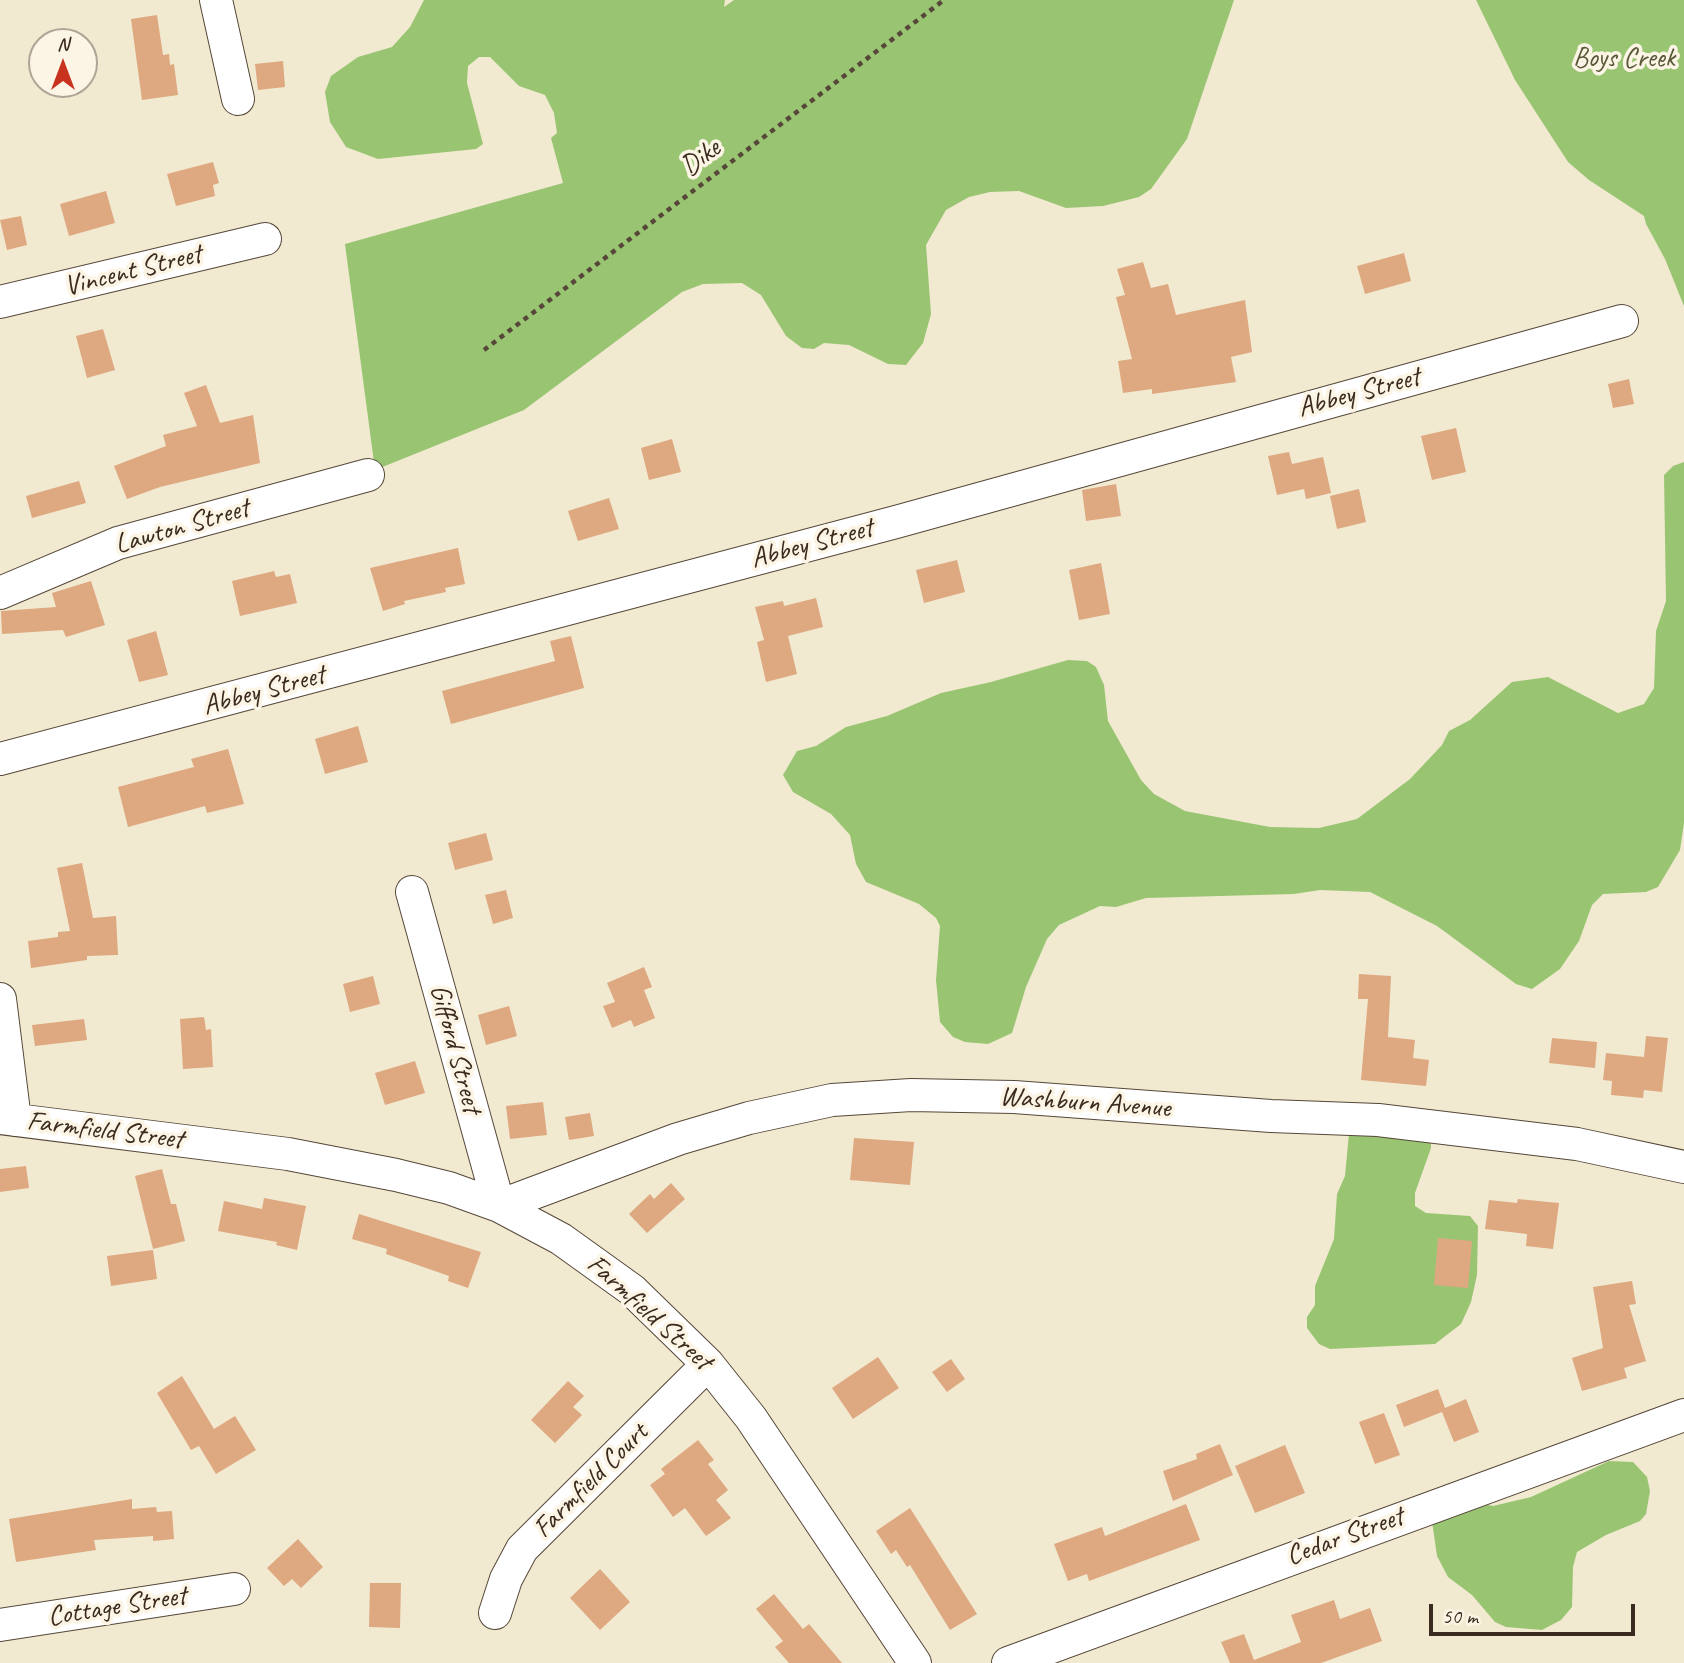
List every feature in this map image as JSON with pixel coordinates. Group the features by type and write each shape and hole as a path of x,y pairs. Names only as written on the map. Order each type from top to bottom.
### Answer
{"street":[{"path":"216,0 238,99"},
{"name":"Vincent Street","path":"0,302 265,239"},
{"name":"Abbey Street","path":"0,759 869,529 1622,321"},
{"name":"Lawton Street","path":"0,593 118,543 368,475"},
{"name":"Gifford Street","path":"412,892 499,1206"},
{"path":"0,999 7,1119"},
{"name":"Washburn Avenue","path":"499,1206 722,1125 801,1106 885,1096 1014,1097 1272,1116 1378,1120 1577,1144 1684,1167"},
{"name":"Farmfield Street","path":"7,1119 343,1164 449,1188 499,1206 590,1258 642,1299 709,1364 751,1418 915,1663"},
{"name":"Farmfield Court","path":"495,1613 506,1579 522,1549 709,1364"},
{"name":"Cedar Street","path":"1008,1663 1331,1542 1684,1415"},
{"name":"Cottage Street","path":"0,1625 234,1589"}],"path":[{"name":"Dike","path":"484,350 944,0"}],"green space":[{"path":"424,0 725,0 724,7 734,0 1234,0 1187,139 1151,189 1139,197 1103,206 1066,208 1019,191 990,192 969,197 946,210 926,245 931,314 923,343 906,365 888,364 849,345 824,343 814,349 802,348 786,336 761,295 742,283 703,284 682,292 524,410 375,470 345,244 563,183 551,138 557,133 554,113 545,95 519,86 490,57 479,57 468,66 467,83 483,144 476,149 378,159 346,147 330,122 325,92 331,76 358,57 392,47 410,27"},
{"name":"Boys Creek","path":"1476,0 1684,0 1684,306 1644,216 1589,180 1568,162 1515,80"},
{"path":"1684,462 1684,823 1680,850 1658,887 1646,892 1603,894 1592,905 1579,941 1560,969 1532,989 1516,984 1437,926 1370,892 1320,890 1294,894 1146,898 1116,907 1100,906 1059,925 1047,939 1026,987 1012,1033 988,1044 965,1042 953,1037 940,1022 936,980 940,926 936,918 919,904 866,882 856,864 850,835 831,814 793,792 783,775 797,751 816,746 846,727 887,716 941,693 1068,660 1087,661 1096,667 1104,685 1108,721 1141,780 1154,794 1185,811 1270,827 1319,828 1357,819 1410,779 1442,745 1449,731 1470,720 1512,682 1548,677 1618,713 1644,704 1654,688 1656,631 1666,601 1664,475 1673,466"},
{"path":"1349,1133 1431,1135 1431,1148 1415,1193 1415,1206 1426,1213 1470,1216 1478,1226 1477,1275 1471,1302 1461,1324 1435,1344 1330,1349 1319,1344 1307,1328 1307,1317 1315,1305 1315,1286 1334,1239 1337,1194 1345,1176"},
{"path":"1609,1461 1633,1462 1647,1477 1650,1491 1646,1514 1640,1521 1606,1535 1577,1552 1573,1567 1572,1607 1561,1620 1542,1630 1506,1627 1495,1622 1472,1595 1448,1577 1437,1556 1432,1521 1468,1501 1493,1506 1531,1497"}],"building":[{"path":"157,15 163,55 169,54 170,65 174,64 178,95 142,100 131,19"},
{"path":"283,61 285,87 258,90 255,64"},
{"path":"213,162 219,183 213,185 215,196 176,206 167,174"},
{"path":"106,191 115,223 69,236 60,204"},
{"path":"21,216 27,245 7,250 0,220"},
{"path":"1404,253 1411,281 1365,294 1357,266"},
{"path":"1143,262 1151,288 1168,284 1176,315 1245,300 1252,352 1231,357 1236,382 1152,394 1152,389 1123,393 1118,361 1132,359 1116,297 1125,295 1117,269"},
{"path":"103,329 115,370 87,378 76,336"},
{"path":"1629,379 1634,404 1613,408 1608,384"},
{"path":"206,385 220,423 253,415 260,463 160,487 127,499 114,466 166,446 163,435 197,426 184,393"},
{"path":"1456,428 1466,472 1432,480 1421,436"},
{"path":"672,439 681,472 649,480 641,448"},
{"path":"1289,452 1292,464 1323,457 1331,493 1306,499 1304,489 1277,495 1268,456"},
{"path":"79,481 86,503 32,518 26,496"},
{"path":"1116,484 1121,516 1086,521 1082,490"},
{"path":"1359,489 1366,522 1337,529 1330,496"},
{"path":"609,498 619,529 578,541 568,511"},
{"path":"458,548 465,584 445,588 446,592 404,601 405,604 383,611 370,568"},
{"path":"957,560 965,592 924,603 916,570"},
{"path":"1101,563 1110,614 1079,620 1069,570"},
{"path":"274,571 276,577 290,574 297,603 240,616 232,581"},
{"path":"91,581 105,625 66,637 63,630 2,634 1,611 56,607 52,593"},
{"path":"816,598 823,627 788,636 797,674 766,682 757,642 764,640 755,607 783,601 784,606"},
{"path":"156,631 168,675 139,682 127,640"},
{"path":"571,636 584,688 451,724 442,691 555,661 550,641"},
{"path":"358,726 368,762 325,774 315,739"},
{"path":"228,749 244,804 207,813 205,806 128,827 118,787 194,767 191,759"},
{"path":"486,833 493,860 455,870 448,843"},
{"path":"82,863 93,918 116,916 118,955 87,956 87,960 31,968 28,941 58,937 58,932 70,931 57,868"},
{"path":"506,890 513,918 493,924 485,895"},
{"path":"644,967 652,987 644,990 655,1018 634,1027 631,1020 612,1028 603,1006 615,1002 607,983"},
{"path":"1359,974 1391,976 1388,1037 1415,1040 1413,1058 1429,1060 1426,1086 1361,1080 1368,999 1358,999"},
{"path":"373,976 380,1004 350,1012 343,984"},
{"path":"509,1006 517,1036 486,1045 478,1015"},
{"path":"204,1017 206,1030 211,1029 213,1067 183,1069 180,1019"},
{"path":"84,1019 87,1040 35,1046 32,1025"},
{"path":"1646,1036 1668,1038 1662,1092 1644,1090 1643,1098 1611,1095 1612,1081 1603,1080 1606,1053 1644,1057"},
{"path":"1552,1038 1597,1042 1595,1068 1549,1063"},
{"path":"415,1061 425,1093 385,1105 375,1073"},
{"path":"543,1102 547,1135 510,1139 506,1106"},
{"path":"590,1113 594,1136 569,1140 565,1117"},
{"path":"854,1138 914,1142 910,1185 850,1180"},
{"path":"26,1166 29,1188 0,1192 0,1169"},
{"path":"162,1169 171,1204 176,1204 185,1241 153,1249 135,1176"},
{"path":"671,1183 685,1199 647,1233 629,1214 650,1194 654,1199"},
{"path":"264,1198 306,1206 297,1250 276,1245 277,1242 218,1231 224,1201 262,1209"},
{"path":"1518,1199 1559,1203 1553,1249 1526,1246 1527,1234 1485,1229 1489,1200 1517,1203"},
{"path":"359,1214 481,1252 468,1288 448,1281 449,1276 386,1254 387,1249 352,1239"},
{"path":"1438,1238 1472,1241 1468,1288 1434,1285"},
{"path":"153,1250 157,1279 111,1286 107,1256"},
{"path":"1632,1281 1636,1304 1629,1305 1646,1361 1624,1368 1627,1378 1582,1391 1572,1358 1603,1348 1593,1287"},
{"path":"878,1357 899,1388 853,1419 832,1388"},
{"path":"951,1359 965,1379 947,1392 932,1372"},
{"path":"182,1376 214,1429 235,1416 256,1450 216,1474 199,1446 191,1450 157,1393"},
{"path":"568,1381 584,1396 573,1407 582,1415 555,1443 531,1420"},
{"path":"1438,1389 1445,1408 1466,1399 1479,1432 1454,1442 1442,1412 1404,1427 1396,1405"},
{"path":"1384,1413 1400,1455 1375,1464 1359,1422"},
{"path":"698,1440 714,1460 708,1464 728,1490 716,1500 731,1518 706,1536 685,1508 673,1517 650,1485 665,1474 661,1469"},
{"path":"1220,1444 1233,1475 1173,1501 1163,1471 1197,1459 1196,1454"},
{"path":"1285,1445 1305,1493 1255,1513 1235,1466"},
{"path":"132,1499 132,1509 156,1507 157,1512 172,1511 174,1539 153,1541 153,1536 94,1540 96,1550 16,1562 9,1519"},
{"path":"1186,1504 1200,1540 1089,1581 1087,1574 1068,1581 1054,1544 1102,1527 1105,1536"},
{"path":"910,1508 977,1614 950,1630 910,1565 907,1567 896,1550 891,1554 876,1531"},
{"path":"298,1539 323,1567 301,1588 292,1579 284,1586 267,1568"},
{"path":"600,1569 630,1602 600,1630 570,1598"},
{"path":"370,1583 401,1583 400,1628 369,1627"},
{"path":"774,1594 803,1629 809,1624 842,1663 789,1663 775,1647 783,1641 756,1609"},
{"path":"1334,1600 1340,1619 1370,1608 1382,1641 1321,1663 1230,1663 1221,1642 1244,1634 1254,1660 1301,1642 1291,1615"}]}
